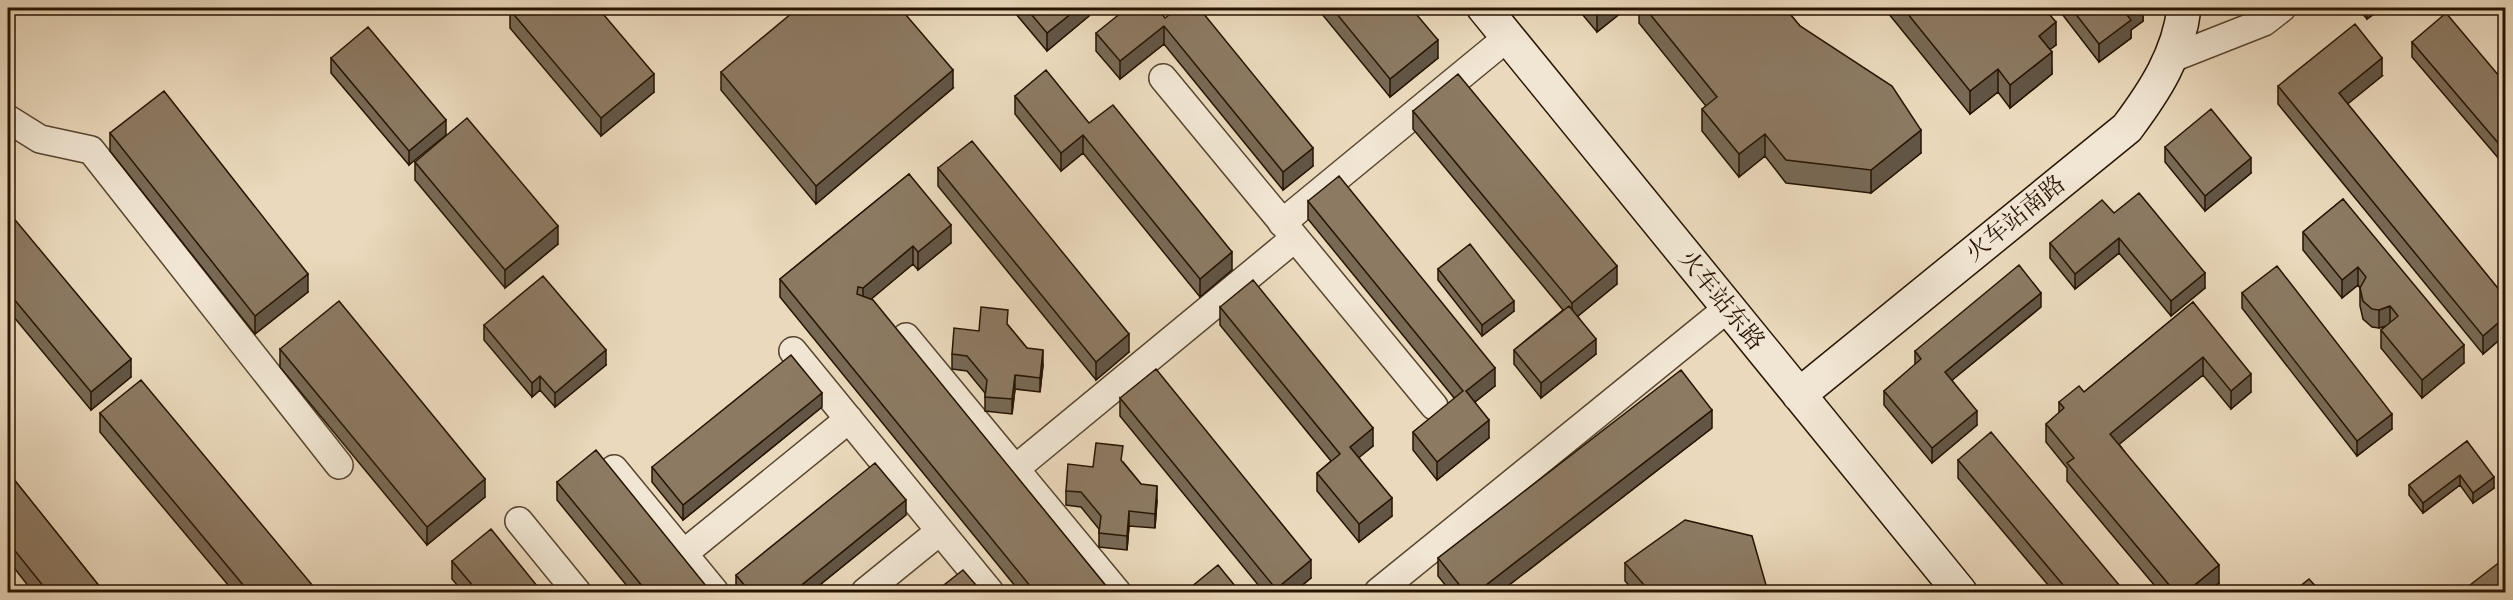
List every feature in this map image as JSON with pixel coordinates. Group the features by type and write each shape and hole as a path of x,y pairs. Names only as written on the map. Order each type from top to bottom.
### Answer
{"main road":[{"name":"火车站东路","path":"1484,8 1959,592"},
{"name":"火车站南路","path":"1799,396 2127,128 2155,91 2170,59 2183,22 2184,8"}],"street":[{"path":"2170,59 2264,22 2282,8"},
{"path":"1015,469 1508,37"},
{"path":"1162,78 1434,406"},
{"path":"8,118 40,139 92,150 339,465"},
{"path":"1378,592 1728,308"},
{"path":"906,337 1117,592"},
{"path":"793,351 990,592"},
{"path":"683,554 849,419"},
{"path":"614,469 715,592"},
{"path":"519,521 578,592"},
{"path":"865,592 940,531"}],"building":[{"path":"514,8 598,8 654,74 601,118 510,10"},
{"path":"798,8 900,8 953,70 816,186 721,72"},
{"path":"1026,8 1078,8 1047,33"},
{"path":"1127,8 1157,8 1165,18 1178,8 1199,8 1313,148 1283,172 1164,26 1120,61 1096,33"},
{"path":"1332,8 1411,8 1438,40 1390,79"},
{"path":"1591,8 1605,8 1597,14"},
{"path":"1645,8 1785,8 1800,26 1892,86 1921,130 1871,170 1786,160 1765,134 1739,154 1702,109 1717,97"},
{"path":"1903,8 2044,8 2056,22 2039,36 2052,52 2010,85 1998,69 1970,91"},
{"path":"2071,8 2137,8 2127,15 2131,20 2099,44"},
{"path":"2446,13 2505,83 2505,151 2412,42"},
{"path":"2355,24 2382,58 2339,93 2505,297 2505,317 2483,336 2278,86"},
{"path":"368,27 446,120 409,151 331,58"},
{"path":"1046,70 1089,123 1113,105 1232,252 1200,279 1083,135 1061,153 1015,96"},
{"path":"1458,74 1617,266 1572,303 1413,111"},
{"path":"164,91 308,274 255,316 110,133"},
{"path":"2211,109 2251,158 2205,196 2165,147"},
{"path":"467,118 558,226 505,270 415,162"},
{"path":"972,141 1129,334 1096,362 938,168"},
{"path":"909,174 951,225 918,252 913,246 863,288 858,287 857,294 873,300 1111,592 1035,592 780,279"},
{"path":"1339,176 1495,368 1466,391 1489,420 1437,462 1413,432 1463,391 1308,201"},
{"path":"2139,193 2205,273 2171,301 2119,238 2075,274 2050,243 2102,200 2114,213"},
{"path":"2343,199 2464,345 2422,380 2381,330 2398,316 2390,306 2379,310 2372,309 2363,301 2360,288 2366,277 2358,267 2342,280 2303,232"},
{"path":"11,215 131,359 91,392 8,292 8,218"},
{"path":"1470,244 1514,301 1482,325 1438,269"},
{"path":"2019,265 2041,293 1945,372 1977,411 1932,448 1884,391 1921,359 1915,351"},
{"path":"2277,266 2392,414 2357,441 2242,293"},
{"path":"543,276 606,350 555,393 540,376 532,383 484,325"},
{"path":"1253,280 1373,428 1350,447 1392,498 1359,524 1317,473 1340,454 1220,307"},
{"path":"339,301 485,479 427,527 280,349"},
{"path":"2193,302 2251,374 2231,391 2203,357 2110,434 2219,565 2186,592 2175,592 2067,463 2074,458 2046,424 2064,408 2059,402 2079,386 2084,392"},
{"path":"1569,306 1596,339 1541,383 1514,350"},
{"path":"981,307 1008,310 1007,324 1027,348 1043,350 1040,378 1015,375 1012,399 985,397 987,380 967,356 952,354 954,328 979,331"},
{"path":"2505,351 2505,364 2499,356"},
{"path":"791,355 822,393 683,505 652,467"},
{"path":"1156,369 1311,560 1276,589 1120,398"},
{"path":"1681,370 1712,410 1477,592 1465,592 1438,558"},
{"path":"141,380 318,592 249,592 100,413"},
{"path":"1991,432 2125,592 2069,592 1958,460"},
{"path":"2467,441 2494,477 2473,493 2460,475 2423,503 2409,485"},
{"path":"1096,443 1123,446 1121,460 1141,484 1157,486 1155,514 1129,511 1127,536 1099,533 1101,516 1081,492 1066,491 1068,464 1093,467"},
{"path":"596,450 711,592 647,592 557,482"},
{"path":"875,463 906,500 793,592 750,592 736,575"},
{"path":"8,472 104,592 48,592 8,542"},
{"path":"1685,520 1752,536 1768,592 1650,592 1625,563"},
{"path":"491,529 542,592 478,592 452,561"},
{"path":"2501,561 2505,567 2505,592 2461,592"},
{"path":"1218,565 1240,592 1185,592"},
{"path":"963,570 982,592 935,592"},
{"path":"2309,579 2321,592 2293,592"}]}
